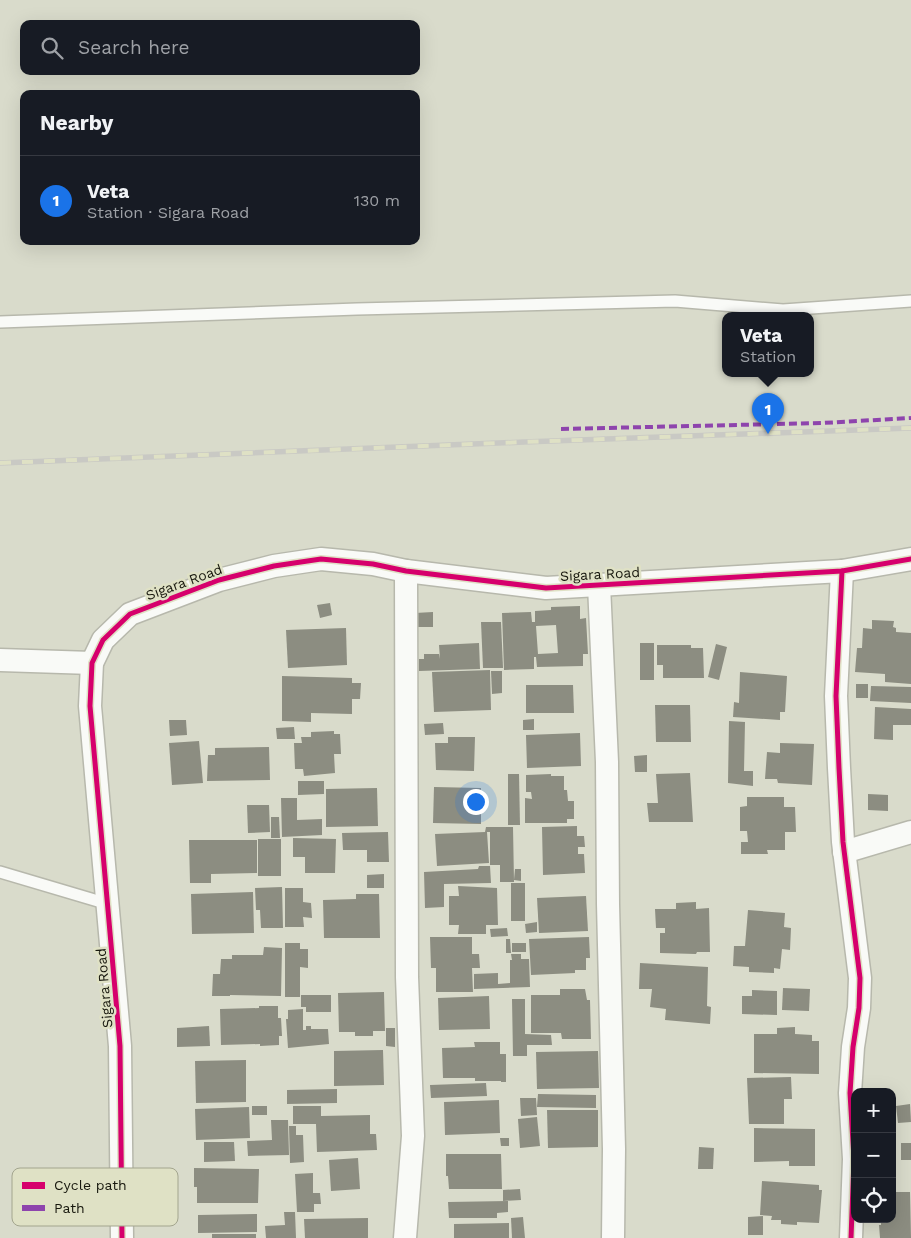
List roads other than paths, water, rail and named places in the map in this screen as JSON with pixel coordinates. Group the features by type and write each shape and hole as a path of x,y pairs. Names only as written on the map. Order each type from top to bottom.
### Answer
{"street":[{"name":"Sigara Road","path":"121,1168 120,1046 90,706 92,663 103,640 130,614 219,580 274,566 321,559 374,564 406,571 546,588 842,571 911,559"},
{"path":"405,1238 413,1136 407,977 406,571"},
{"path":"842,571 836,696 844,852 860,978 860,1008 853,1047 850,1093 854,1158 851,1238"},
{"path":"599,585 607,762 608,904 614,1149 613,1238"},
{"path":"0,660 92,663"},
{"path":"844,852 911,832"}],"lane":[{"path":"0,322 356,309 675,301 782,310 911,300"},
{"path":"0,872 108,904"}],"railway":[{"path":"0,463 911,428"}],"place":[{"name":"Veta","path":"768,434"}]}
